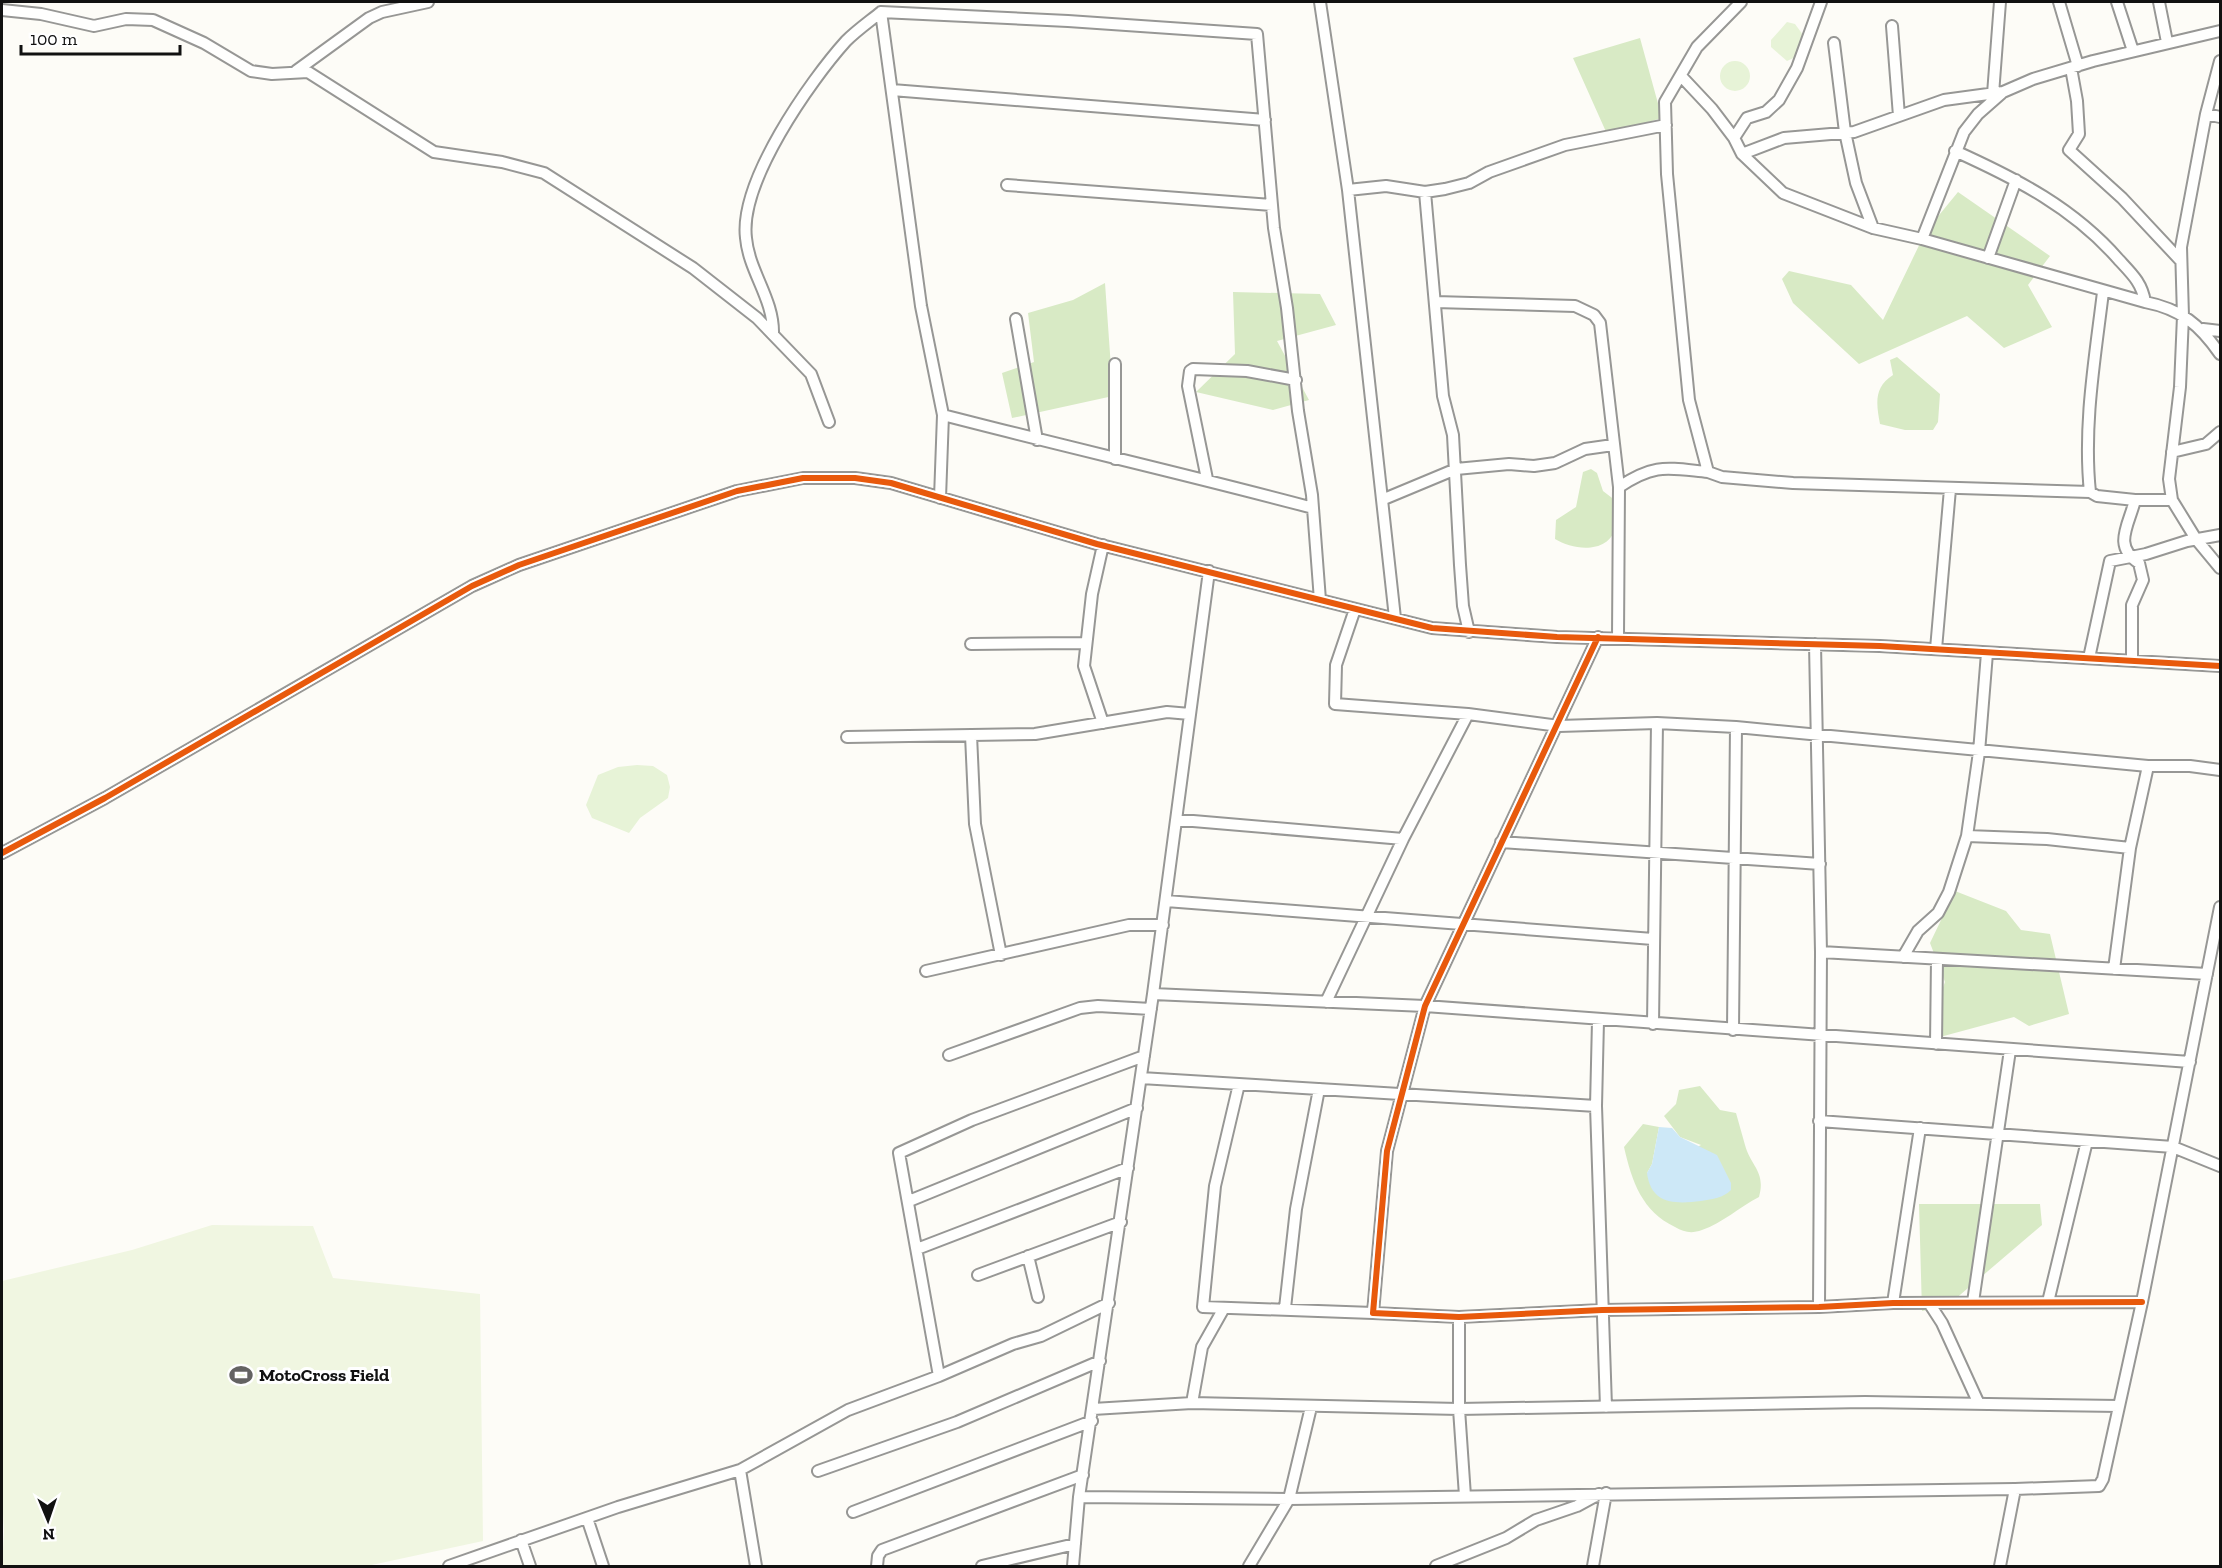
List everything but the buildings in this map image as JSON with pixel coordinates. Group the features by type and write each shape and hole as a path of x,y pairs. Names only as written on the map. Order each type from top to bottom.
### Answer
{"street":[{"path":"296,71 369,18 382,12 428,2"},
{"path":"1320,2 1348,190 1384,499 1395,618"},
{"path":"1708,472 1689,400 1666,174 1665,102 1697,47 1741,2"},
{"path":"1734,138 1747,118 1766,112 1779,100 1797,68 1821,2"},
{"path":"1922,239 1955,151 1978,114 1998,93 2000,2"},
{"path":"2059,2 2075,67 2079,134 2069,150 2122,198 2181,261"},
{"path":"2117,2 2133,51"},
{"path":"2159,2 2167,42"},
{"path":"2,10 41,14 94,26 138,18 153,20 204,43 251,70 272,74 308,72 326,81 411,140 434,152 502,162 544,173 693,268 774,334 811,374 829,422"},
{"path":"774,334 772,309 751,258 745,236 753,195 770,153 809,88 848,39 881,12 1068,21 1257,34 1272,205 1313,508 1320,600"},
{"path":"881,12 921,306 943,415 940,498"},
{"path":"1892,26 1899,116"},
{"path":"1742,154 1784,138 1845,132 1944,100 1998,93 2033,79 2075,67 2167,42 2220,31"},
{"path":"1834,44 1845,132 1856,183 1873,228"},
{"path":"2220,61 2206,114 2186,215 2181,261 2183,316 2180,387 2169,479 2172,500 2196,539 2220,568"},
{"path":"1681,76 1734,138 1742,154 1783,193 1873,228 1922,239 2103,292 2162,306 2183,316 2203,330 2220,354"},
{"path":"892,90 1264,120"},
{"path":"2206,114 2220,117"},
{"path":"1348,190 1386,186 1425,192 1469,183 1489,172 1565,145 1666,125"},
{"path":"1955,151 2016,180 2062,207 2106,245 2142,286 2145,302"},
{"path":"1988,258 2016,180"},
{"path":"1007,185 1272,205"},
{"path":"1425,192 1443,396 1453,435 1463,606 1469,632"},
{"path":"2090,492 2087,463 2090,405 2103,292"},
{"path":"1435,302 1575,306 1594,315 1600,322 1619,487 1618,638"},
{"path":"1016,319 1037,440"},
{"path":"2203,330 2220,331"},
{"path":"1115,364 1115,459"},
{"path":"1207,479 1188,386 1190,371 1219,368 1296,380"},
{"path":"943,415 1115,459 1207,479 1313,508"},
{"path":"2172,452 2206,444 2220,432"},
{"path":"1384,499 1456,469 1555,463 1585,449 1614,445"},
{"path":"1619,487 1641,472 1664,467 1708,472 1722,477 1793,483 2090,492 2097,496 2135,500 2172,500"},
{"path":"2,853 105,798 472,586 519,566 737,490 803,478 855,478 891,483 1103,545 1432,628 1469,632 1815,644 2220,666"},
{"path":"1936,650 1950,489"},
{"path":"2132,661 2132,605 2143,580 2139,563 2129,558 2124,542 2135,500"},
{"path":"2089,658 2108,563 2196,539 2220,535"},
{"path":"1103,545 1084,666 1103,723"},
{"path":"1073,1566 1079,1497 1154,994 1209,571"},
{"path":"1355,609 1336,665 1335,704 1353,708 1468,714 1559,726 1657,723 1736,728 1817,734 1979,752 2220,770"},
{"path":"1373,1313 1387,1151 1425,1006 1462,923 1559,726 1598,637"},
{"path":"971,644 1086,643"},
{"path":"1815,644 1821,952 1819,1307"},
{"path":"1903,957 1918,931 1938,913 1949,892 1966,836 1979,752 1987,653"},
{"path":"847,737 1035,734 1167,712 1190,714"},
{"path":"1326,1002 1403,839 1468,714"},
{"path":"1653,1024 1657,723"},
{"path":"1733,1030 1736,728"},
{"path":"971,735 975,824 1001,955"},
{"path":"2114,969 2130,848 2148,766"},
{"path":"1176,821 1192,820 1403,839"},
{"path":"1966,836 2047,839 2130,848"},
{"path":"1501,842 1820,864"},
{"path":"1166,901 1653,939"},
{"path":"1079,1497 1289,1499 2099,1486 2103,1479 2142,1302 2220,907"},
{"path":"926,970 1129,925 1163,925"},
{"path":"1821,952 2207,974"},
{"path":"1936,1044 1937,959"},
{"path":"1154,994 1425,1006 1598,1021 2190,1062"},
{"path":"949,1055 1080,1008 1098,1006 1151,1009"},
{"path":"1598,1021 1596,1106 1606,1407"},
{"path":"1973,1302 2010,1050"},
{"path":"939,1376 899,1153 972,1120 1144,1056"},
{"path":"1141,1078 1596,1106"},
{"path":"1239,1084 1215,1186 1203,1308 1285,1308 1459,1317 1602,1310 1819,1307 1893,1303 2142,1302"},
{"path":"1285,1308 1296,1209 1319,1089"},
{"path":"909,1201 1137,1108"},
{"path":"1819,1121 2173,1147 2220,1166"},
{"path":"1893,1303 1920,1128"},
{"path":"2048,1302 2087,1141"},
{"path":"917,1249 1128,1168"},
{"path":"978,1275 1121,1221"},
{"path":"1028,1256 1038,1297"},
{"path":"449,1566 587,1518 740,1470 848,1410 939,1376 1013,1344 1041,1336 1109,1303"},
{"path":"1929,1303 1942,1323 1979,1404"},
{"path":"1192,1403 1202,1347 1224,1308"},
{"path":"1459,1317 1459,1409 1464,1496"},
{"path":"818,1472 957,1422 1100,1361"},
{"path":"853,1512 1092,1415 1192,1403 1459,1409 1865,1402 2119,1406"},
{"path":"1249,1566 1289,1499 1311,1407"},
{"path":"740,1470 754,1566"},
{"path":"877,1566 878,1556 882,1550 1083,1476"},
{"path":"2000,1566 2015,1489"},
{"path":"1436,1566 1506,1538 1536,1520 1577,1506 1603,1493"},
{"path":"1593,1566 1603,1493"},
{"path":"587,1518 603,1566"},
{"path":"521,1540 530,1566"},
{"path":"982,1566 1075,1544"}],"green space":[{"path":"1787,22 1795,24 1806,39 1800,55 1787,61 1771,47 1771,40"},
{"path":"1640,38 1662,118 1607,134 1573,58"},
{"path":"1735,61 1746,65 1750,76 1746,87 1735,91 1724,87 1720,76 1724,65"},
{"path":"1958,192 2050,256 2028,285 2052,327 2004,348 1967,316 1859,364 1793,303 1782,279 1789,271 1851,285 1883,320 1926,231"},
{"path":"1105,283 1113,396 1012,418 1002,373 1034,362 1028,313 1073,300"},
{"path":"1233,292 1320,294 1336,325 1277,341 1309,400 1273,410 1196,392 1235,354"},
{"path":"1897,357 1940,394 1938,422 1933,430 1905,430 1880,424 1879,390 1893,375 1890,360"},
{"path":"1591,469 1597,473 1603,491 1616,501 1616,526 1607,542 1599,546 1581,548 1555,539 1556,520 1576,507 1583,472"},
{"path":"653,766 667,775 670,787 668,798 640,818 629,833 592,818 586,805 598,775 618,767"},
{"path":"1955,891 2006,911 2021,930 2050,934 2069,1014 2029,1026 2014,1017 1940,1037 1937,1004 1945,982 1930,943"},
{"path":"1700,1086 1720,1110 1736,1113 1748,1152 1761,1181 1761,1188 1759,1197 1724,1219 1710,1227 1691,1232 1681,1230 1664,1220 1646,1204 1635,1183 1624,1147 1643,1124 1659,1127 1652,1164 1647,1173 1701,1145 1680,1137 1664,1116 1676,1104 1679,1090"},
{"path":"1919,1204 2040,1204 2042,1225 1947,1306 1922,1311"},
{"name":"MotoCross Field","path":"212,1225 313,1226 333,1278 480,1294 483,1541 367,1566 2,1566 4,1531 2,1281 132,1250"}],"water":[{"path":"1659,1127 1672,1128 1680,1137 1717,1155 1731,1183 1731,1190 1718,1198 1692,1202 1674,1202 1659,1197 1649,1184 1647,1173 1652,1164"}],"cycle path":[{"path":"2,853 105,798 472,586 519,565 737,491 803,478 855,478 891,483 1097,544 1432,628 1557,637 1880,646 2220,666"},
{"path":"1598,637 1425,1006 1387,1151 1373,1313 1459,1317 1602,1310 1819,1307 1893,1303 2142,1302"}],"place":[{"name":"MotoCross Field","path":"241,1375"}]}
